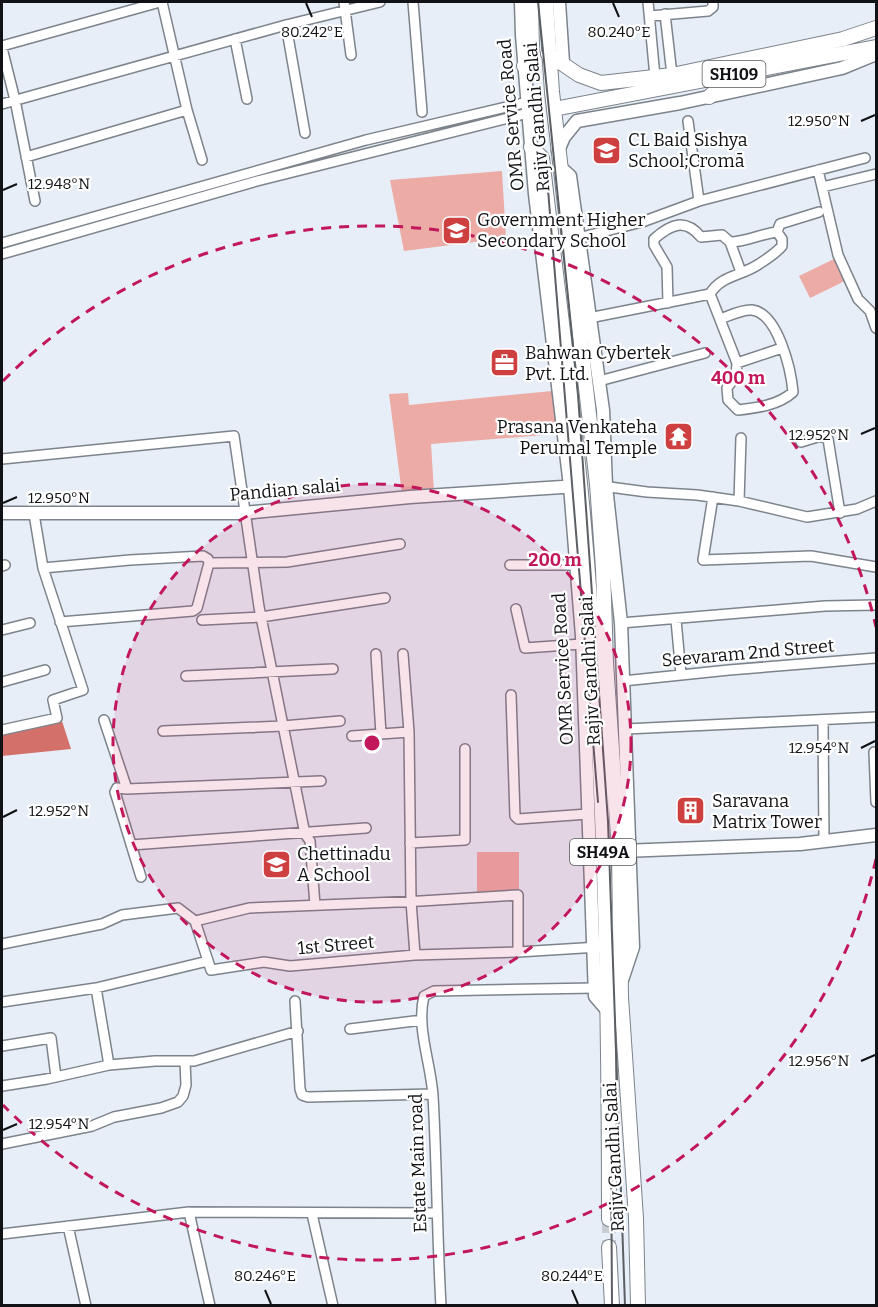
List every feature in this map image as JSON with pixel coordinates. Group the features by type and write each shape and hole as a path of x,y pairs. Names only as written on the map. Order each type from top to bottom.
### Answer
{"main road":[{"name":"Rajiv Gandhi Salai","path":"524,66 532,50 531,2"},
{"name":"Rajiv Gandhi Salai","path":"546,2 548,54 558,152 594,457 601,486 606,663 625,851 621,984 637,1227 638,1305"},
{"name":"SH109","path":"562,63 579,75 602,84 654,71 843,39 876,28"},
{"path":"801,46 804,61"},
{"name":"SH109","path":"554,110 876,46"},
{"path":"548,54 562,63"},
{"path":"709,97 733,75"},
{"name":"Rajiv Gandhi Salai","path":"531,147 542,158 577,457 575,486 588,667 599,742 599,947 607,1010 609,1219"},
{"path":"577,457 594,457"},
{"path":"609,1103 629,1102"},
{"name":"Rajiv Gandhi Salai","path":"609,1247 612,1305"}],"street":[{"path":"35,201 2,47 161,2 176,56 187,110 202,160"},
{"path":"2,104 286,25 344,5 380,2"},
{"path":"413,2 422,112"},
{"name":"OMR Service Road","path":"521,2 531,147 559,399 575,486 575,565 582,644 588,667 588,814 599,947 595,996 607,1010"},
{"path":"559,2 562,63"},
{"path":"648,2 654,71"},
{"path":"650,16 708,11 713,7 713,2"},
{"path":"344,5 351,55"},
{"path":"665,14 672,68"},
{"path":"286,25 305,133"},
{"path":"235,39 247,99"},
{"path":"558,152 564,137 577,121 709,97 842,68 876,54"},
{"path":"2,243 366,140 528,107"},
{"path":"2,254 528,107"},
{"path":"26,157 187,110"},
{"path":"688,120 699,201"},
{"path":"578,238 642,222 699,201 865,158"},
{"path":"560,167 570,176 604,429 601,486 621,623 626,729 625,851 800,844 876,835"},
{"path":"818,170 838,255 858,299 873,310 876,328"},
{"path":"822,187 876,174"},
{"path":"777,232 780,224 819,212"},
{"path":"668,303 667,267 654,245 654,239 680,224 687,225 701,237 722,235 730,242 741,272"},
{"path":"589,318 710,294 715,285 759,264 782,246 782,239 777,232"},
{"path":"730,242 743,242 765,233 777,232"},
{"path":"710,294 720,320 737,363 736,376 727,388 728,400 738,410 785,400 793,392 792,378 775,328 760,312 749,310 720,320"},
{"path":"737,363 782,348"},
{"path":"598,381 705,353"},
{"path":"2,459 234,436 261,617 305,834 310,840 315,905"},
{"path":"801,442 821,436 828,439 840,513"},
{"path":"739,501 741,438"},
{"name":"Pandian salai","path":"2,513 244,513 410,497 575,486"},
{"path":"601,486 713,497 807,517 840,513 876,501"},
{"path":"713,497 703,560 811,556 876,567"},
{"path":"2,730 57,718 53,700 83,690 44,568 34,514"},
{"path":"209,563 287,562 400,544"},
{"path":"44,568 203,556 208,559 209,563 197,608 193,611 60,622"},
{"path":"510,565 575,565"},
{"path":"202,620 261,617 384,598"},
{"path":"621,623 825,606 876,605"},
{"path":"516,609 525,648 582,644"},
{"path":"676,620 681,675"},
{"path":"2,630 30,623"},
{"path":"376,654 381,734"},
{"path":"403,654 409,732 411,901 415,955"},
{"name":"Seevaram 2nd Street","path":"623,681 876,658"},
{"path":"186,676 333,669"},
{"path":"2,682 45,670"},
{"path":"511,695 515,816 518,819 588,814"},
{"path":"626,729 876,717"},
{"path":"104,720 127,789"},
{"path":"163,731 340,721"},
{"path":"823,721 824,840"},
{"path":"352,736 409,732"},
{"path":"410,843 465,840 465,749"},
{"path":"874,752 876,802"},
{"path":"141,877 115,792 117,788 321,781"},
{"path":"132,845 366,828"},
{"path":"195,921 249,908 518,895 518,952"},
{"path":"2,944 102,924 122,915 178,908 195,921 208,961 96,988 2,1002"},
{"name":"1st Street","path":"208,961 211,969 264,962 290,966 415,955 599,947"},
{"path":"96,988 109,1065"},
{"path":"350,1029 422,1020 424,996 434,991 595,988"},
{"path":"295,1001 302,1095 308,1097 433,1094"},
{"name":"Estate Main road","path":"422,1020 433,1094 441,1305"},
{"path":"2,1086 109,1065 155,1061 194,1061 298,1031"},
{"path":"2,1047 51,1038 56,1077"},
{"path":"2,1143 92,1126 114,1117 161,1108 178,1102 183,1096 186,1085 185,1061"},
{"path":"2,1234 189,1212 436,1213"},
{"path":"189,1212 210,1305"},
{"path":"312,1214 333,1305"},
{"path":"68,1226 86,1305"}],"shaded area":[{"path":"502,171 506,238 404,251 390,180"},
{"path":"834,259 845,281 810,298 799,276"},
{"path":"552,391 557,434 431,444 434,492 402,494 389,394 408,393 409,405"},
{"path":"62,721 71,749 2,756 2,733"},
{"path":"477,852 519,852 519,893 477,894"}],"tunnel":[{"path":"609,1219 609,1247"}],"railway":[{"path":"538,2 578,395 608,821 625,1306"},
{"path":"546,165 598,802"},
{"path":"611,1141 612,1306"}],"place":[{"name":"CL Baid Sishya School;Cromā","path":"607,150"},
{"name":"Government Higher Secondary School","path":"456,230"},
{"name":"Bahwan Cybertek Pvt. Ltd.","path":"504,363"},
{"name":"Prasana Venkateha Perumal Temple","path":"678,437"},
{"name":"Saravana Matrix Tower","path":"691,811"},
{"name":"Chettinadu A School","path":"276,864"}]}
